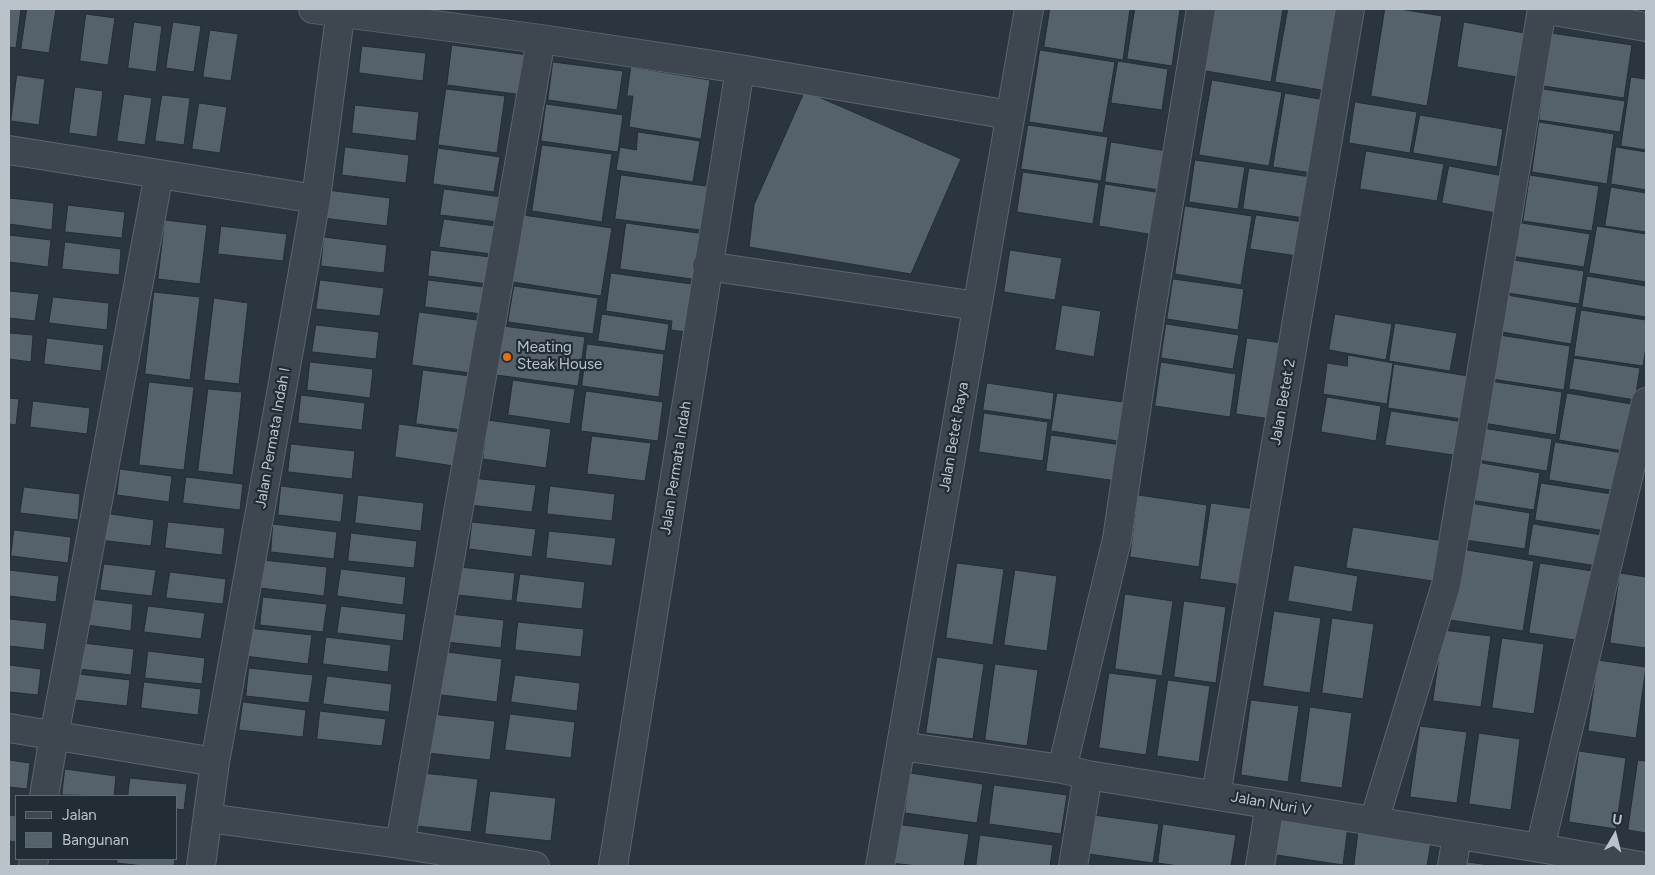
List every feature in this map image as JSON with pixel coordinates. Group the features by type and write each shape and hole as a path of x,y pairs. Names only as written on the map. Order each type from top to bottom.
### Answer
{"street":[{"path":"313,9 341,11 541,39 1010,115"},
{"name":"Jalan Betet Raya","path":"880,866 1029,9"},
{"path":"1062,770 1117,540 1150,317 1201,9"},
{"name":"Jalan Betet 2","path":"1216,795 1350,9"},
{"path":"1374,821 1446,585 1542,9 1646,27"},
{"name":"Jalan Permata Indah I","path":"201,866 215,762 316,199 341,11"},
{"path":"400,844 541,39"},
{"name":"Jalan Permata Indah","path":"613,866 707,266 740,70"},
{"path":"9,150 316,199"},
{"path":"44,795 159,174"},
{"path":"707,266 977,306"},
{"path":"1540,848 1646,402"},
{"path":"9,728 215,762"},
{"name":"Jalan Nuri V","path":"901,746 1216,795 1638,866"},
{"path":"1073,866 1088,775"},
{"path":"1260,866 1270,804"},
{"path":"208,818 400,844 535,866"},
{"path":"1452,866 1457,836"}],"building":[{"path":"9,9 21,9 16,48 9,47"},
{"path":"27,9 56,9 49,53 21,49"},
{"path":"1050,9 1130,9 1123,60 1044,47"},
{"path":"1135,9 1180,9 1172,66 1127,59"},
{"path":"1210,9 1283,9 1271,82 1200,70"},
{"path":"1288,9 1346,9 1332,92 1275,82"},
{"path":"1385,9 1400,9 1442,16 1427,106 1371,96"},
{"path":"86,14 115,18 108,65 80,61"},
{"path":"134,22 162,26 156,72 128,68"},
{"path":"173,22 201,26 194,72 166,68"},
{"path":"1464,22 1530,34 1523,78 1457,67"},
{"path":"210,30 238,34 231,81 203,77"},
{"path":"1551,33 1632,45 1624,98 1543,86"},
{"path":"452,45 528,55 523,95 447,85"},
{"path":"362,46 426,53 423,81 359,73"},
{"path":"1040,50 1115,62 1103,133 1029,122"},
{"path":"1118,61 1168,69 1162,110 1111,103"},
{"path":"553,62 623,71 617,110 548,100"},
{"path":"631,67 710,80 701,139 629,127 633,96 627,96"},
{"path":"17,75 45,79 39,125 11,121"},
{"path":"1631,77 1646,79 1646,150 1621,146"},
{"path":"1212,80 1282,92 1269,166 1199,155"},
{"path":"75,87 103,91 97,137 69,133"},
{"path":"446,89 505,96 497,153 438,145"},
{"path":"1543,89 1625,101 1620,132 1539,120"},
{"path":"805,91 961,159 911,274 749,247 754,205"},
{"path":"1285,93 1331,101 1318,174 1273,167"},
{"path":"124,94 152,98 145,145 117,141"},
{"path":"162,95 190,98 184,145 155,141"},
{"path":"1355,102 1417,112 1410,153 1349,143"},
{"path":"199,103 227,107 220,153 192,149"},
{"path":"546,104 623,115 618,152 541,141"},
{"path":"355,105 419,112 416,141 352,133"},
{"path":"1420,115 1503,129 1497,167 1413,153"},
{"path":"1539,122 1614,134 1607,184 1532,172"},
{"path":"1028,125 1108,137 1101,181 1021,169"},
{"path":"638,132 700,141 693,182 616,170 620,147 636,150"},
{"path":"1111,142 1173,152 1167,191 1105,182"},
{"path":"542,145 612,154 602,222 532,211"},
{"path":"345,147 409,155 406,183 342,175"},
{"path":"1616,147 1646,152 1646,190 1611,184"},
{"path":"438,148 500,157 494,192 433,184"},
{"path":"1366,151 1444,164 1437,201 1360,189"},
{"path":"1195,160 1245,167 1238,209 1189,202"},
{"path":"1449,166 1503,176 1496,213 1442,203"},
{"path":"1249,168 1318,178 1311,219 1243,209"},
{"path":"1023,172 1099,183 1093,224 1017,212"},
{"path":"621,175 714,187 708,231 615,219"},
{"path":"1530,175 1599,186 1592,231 1523,221"},
{"path":"1105,184 1168,194 1161,236 1099,226"},
{"path":"1611,187 1646,193 1646,232 1605,226"},
{"path":"444,189 509,198 506,223 440,215"},
{"path":"327,190 390,198 387,226 323,218"},
{"path":"9,198 54,203 52,230 9,224"},
{"path":"68,205 125,212 122,238 65,232"},
{"path":"1185,206 1252,216 1241,285 1175,274"},
{"path":"523,215 612,228 601,296 513,282"},
{"path":"1256,215 1310,223 1304,257 1250,249"},
{"path":"444,219 502,227 498,255 439,247"},
{"path":"165,220 207,225 200,284 158,279"},
{"path":"1516,222 1590,234 1584,267 1511,256"},
{"path":"626,223 705,234 699,280 620,269"},
{"path":"221,226 287,234 283,261 218,254"},
{"path":"1597,226 1646,234 1646,282 1589,273"},
{"path":"9,235 51,240 48,267 9,262"},
{"path":"324,237 387,245 384,273 321,266"},
{"path":"65,242 121,249 119,275 62,269"},
{"path":"431,250 499,258 495,285 428,276"},
{"path":"1010,250 1062,258 1055,300 1004,292"},
{"path":"1507,259 1584,271 1579,304 1501,292"},
{"path":"611,273 699,285 693,333 671,330 672,321 606,311"},
{"path":"1587,276 1646,286 1646,317 1582,307"},
{"path":"1173,279 1244,289 1238,330 1167,319"},
{"path":"320,280 384,288 380,316 316,309"},
{"path":"428,280 493,288 490,315 425,307"},
{"path":"514,286 598,298 593,334 508,322"},
{"path":"9,291 39,294 35,321 9,318"},
{"path":"154,292 200,297 190,380 145,374"},
{"path":"1501,294 1577,307 1571,344 1496,331"},
{"path":"53,297 109,303 107,330 49,323"},
{"path":"214,298 248,303 239,384 204,380"},
{"path":"1062,305 1101,311 1094,357 1055,350"},
{"path":"1581,310 1646,320 1646,347 1643,366 1574,356"},
{"path":"419,312 484,321 477,374 412,365"},
{"path":"602,314 669,324 665,351 598,341"},
{"path":"1335,314 1392,324 1386,360 1329,350"},
{"path":"1395,323 1457,333 1450,371 1389,361"},
{"path":"1166,324 1239,335 1233,369 1161,358"},
{"path":"316,325 379,332 376,359 312,352"},
{"path":"503,326 585,337 578,386 496,375"},
{"path":"9,333 33,335 31,362 9,359"},
{"path":"1499,335 1570,346 1564,390 1492,379"},
{"path":"47,338 104,345 101,371 44,364"},
{"path":"1247,338 1289,344 1278,420 1236,414"},
{"path":"587,344 664,354 659,397 582,386"},
{"path":"1348,355 1393,363 1387,404 1323,394 1327,363 1347,366"},
{"path":"1574,358 1640,368 1635,400 1569,389"},
{"path":"310,362 373,369 370,398 307,390"},
{"path":"1161,362 1236,374 1230,417 1155,406"},
{"path":"1394,364 1474,377 1468,420 1388,408"},
{"path":"423,370 478,377 470,431 416,424"},
{"path":"513,380 575,389 570,424 508,415"},
{"path":"1490,381 1562,392 1556,435 1483,423"},
{"path":"149,382 194,387 184,470 139,465"},
{"path":"987,383 1054,393 1051,420 983,410"},
{"path":"208,389 242,392 233,475 198,471"},
{"path":"586,391 663,402 658,441 581,431"},
{"path":"1057,393 1123,402 1118,441 1051,431"},
{"path":"1567,393 1637,405 1629,452 1559,440"},
{"path":"301,395 365,403 362,430 298,423"},
{"path":"1327,397 1381,406 1376,441 1321,432"},
{"path":"9,398 19,399 16,425 9,424"},
{"path":"33,401 90,408 87,434 30,427"},
{"path":"1391,411 1464,422 1460,456 1385,445"},
{"path":"984,413 1048,422 1043,461 979,452"},
{"path":"488,420 551,429 546,468 483,459"},
{"path":"399,424 465,433 460,467 395,457"},
{"path":"1476,427 1552,439 1547,471 1471,459"},
{"path":"1051,435 1122,445 1117,481 1046,471"},
{"path":"592,436 651,443 645,481 587,474"},
{"path":"1555,442 1623,453 1616,491 1549,480"},
{"path":"291,444 355,451 352,479 288,472"},
{"path":"1476,462 1540,473 1534,510 1470,500"},
{"path":"120,469 172,476 169,502 117,495"},
{"path":"186,477 243,484 240,510 183,503"},
{"path":"472,478 536,485 532,512 469,505"},
{"path":"1541,483 1618,495 1612,532 1535,520"},
{"path":"281,486 344,494 341,522 278,515"},
{"path":"550,486 615,494 612,521 547,514"},
{"path":"24,487 80,494 78,520 20,513"},
{"path":"358,495 424,503 421,531 355,523"},
{"path":"1138,495 1207,505 1199,567 1130,557"},
{"path":"1211,503 1255,509 1243,585 1200,579"},
{"path":"1470,503 1530,513 1525,549 1465,540"},
{"path":"103,513 154,520 151,546 99,540"},
{"path":"168,522 225,528 222,555 165,548"},
{"path":"472,522 536,529 532,557 469,549"},
{"path":"273,524 337,532 334,559 271,552"},
{"path":"1533,524 1608,536 1603,567 1528,555"},
{"path":"1353,527 1444,541 1439,582 1346,568"},
{"path":"14,530 71,537 68,563 11,556"},
{"path":"549,531 616,538 612,566 546,558"},
{"path":"351,533 417,541 414,568 348,561"},
{"path":"1461,549 1534,561 1523,631 1450,620"},
{"path":"263,560 327,567 324,596 260,588"},
{"path":"957,563 1004,569 993,645 946,638"},
{"path":"1540,563 1599,572 1588,642 1529,633"},
{"path":"104,564 156,570 152,596 100,590"},
{"path":"1294,565 1358,576 1352,612 1288,601"},
{"path":"451,566 515,573 512,601 449,594"},
{"path":"341,569 406,577 403,605 337,596"},
{"path":"9,570 59,576 56,602 9,596"},
{"path":"1015,570 1057,576 1047,651 1004,645"},
{"path":"170,572 226,579 223,604 166,598"},
{"path":"1620,573 1646,577 1646,648 1610,643"},
{"path":"520,574 585,582 582,609 516,602"},
{"path":"1125,594 1173,601 1162,676 1115,669"},
{"path":"263,597 327,604 323,632 260,625"},
{"path":"82,598 133,604 131,631 79,624"},
{"path":"1184,601 1226,607 1216,683 1174,677"},
{"path":"148,606 205,613 201,639 144,632"},
{"path":"341,606 406,614 403,641 337,633"},
{"path":"1274,611 1321,618 1310,693 1263,686"},
{"path":"441,613 504,620 501,648 437,641"},
{"path":"1332,618 1374,624 1363,699 1322,693"},
{"path":"9,619 47,623 44,650 9,646"},
{"path":"518,622 584,629 581,657 515,650"},
{"path":"248,628 312,635 308,664 245,656"},
{"path":"1443,630 1491,636 1481,707 1433,701"},
{"path":"326,637 391,645 388,672 323,664"},
{"path":"1502,638 1544,644 1534,714 1492,708"},
{"path":"83,643 134,649 131,675 79,669"},
{"path":"148,651 205,658 202,684 145,678"},
{"path":"439,651 502,659 497,702 434,694"},
{"path":"937,657 984,664 973,739 926,733"},
{"path":"1598,660 1646,667 1636,738 1588,731"},
{"path":"995,664 1038,670 1027,746 985,740"},
{"path":"9,665 41,669 38,695 9,692"},
{"path":"249,668 313,675 309,703 246,696"},
{"path":"1109,673 1157,679 1146,755 1099,748"},
{"path":"78,674 130,680 127,706 75,700"},
{"path":"515,675 580,683 577,711 511,702"},
{"path":"327,676 392,684 389,712 323,704"},
{"path":"1168,680 1210,686 1199,762 1157,756"},
{"path":"144,682 201,689 198,715 141,708"},
{"path":"1251,700 1299,706 1288,782 1241,775"},
{"path":"243,702 306,710 303,737 239,730"},
{"path":"1310,707 1352,713 1342,788 1300,782"},
{"path":"320,711 386,719 382,746 317,739"},
{"path":"431,714 495,721 490,760 427,753"},
{"path":"510,714 575,722 571,758 505,750"},
{"path":"1420,726 1467,732 1457,803 1410,797"},
{"path":"1479,733 1520,739 1511,810 1469,804"},
{"path":"1579,751 1626,758 1616,829 1569,822"},
{"path":"9,760 30,763 27,789 9,787"},
{"path":"1638,760 1646,761 1646,833 1628,830"},
{"path":"65,769 116,776 114,795 62,795"},
{"path":"414,772 478,779 471,832 407,825"},
{"path":"910,773 983,784 977,823 905,813"},
{"path":"130,778 187,784 184,810 178,809 178,795 128,795"},
{"path":"994,785 1067,795 1061,834 989,824"},
{"path":"490,791 556,798 551,841 485,834"},
{"path":"1086,814 1159,824 1153,863 1081,853"},
{"path":"9,815 15,816 15,842 9,841"},
{"path":"1275,816 1348,826 1343,865 1270,854"},
{"path":"896,824 969,834 964,866 917,866 891,863"},
{"path":"1163,824 1236,835 1231,866 1178,866 1158,863"},
{"path":"1359,826 1432,836 1427,866 1354,866"},
{"path":"980,835 1053,845 1050,866 976,866"},
{"path":"117,860 175,860 174,866 144,866 117,863"},
{"path":"1460,861 1497,866 1459,866"}],"place":[{"name":"Meating Steak House","path":"507,357"}]}
